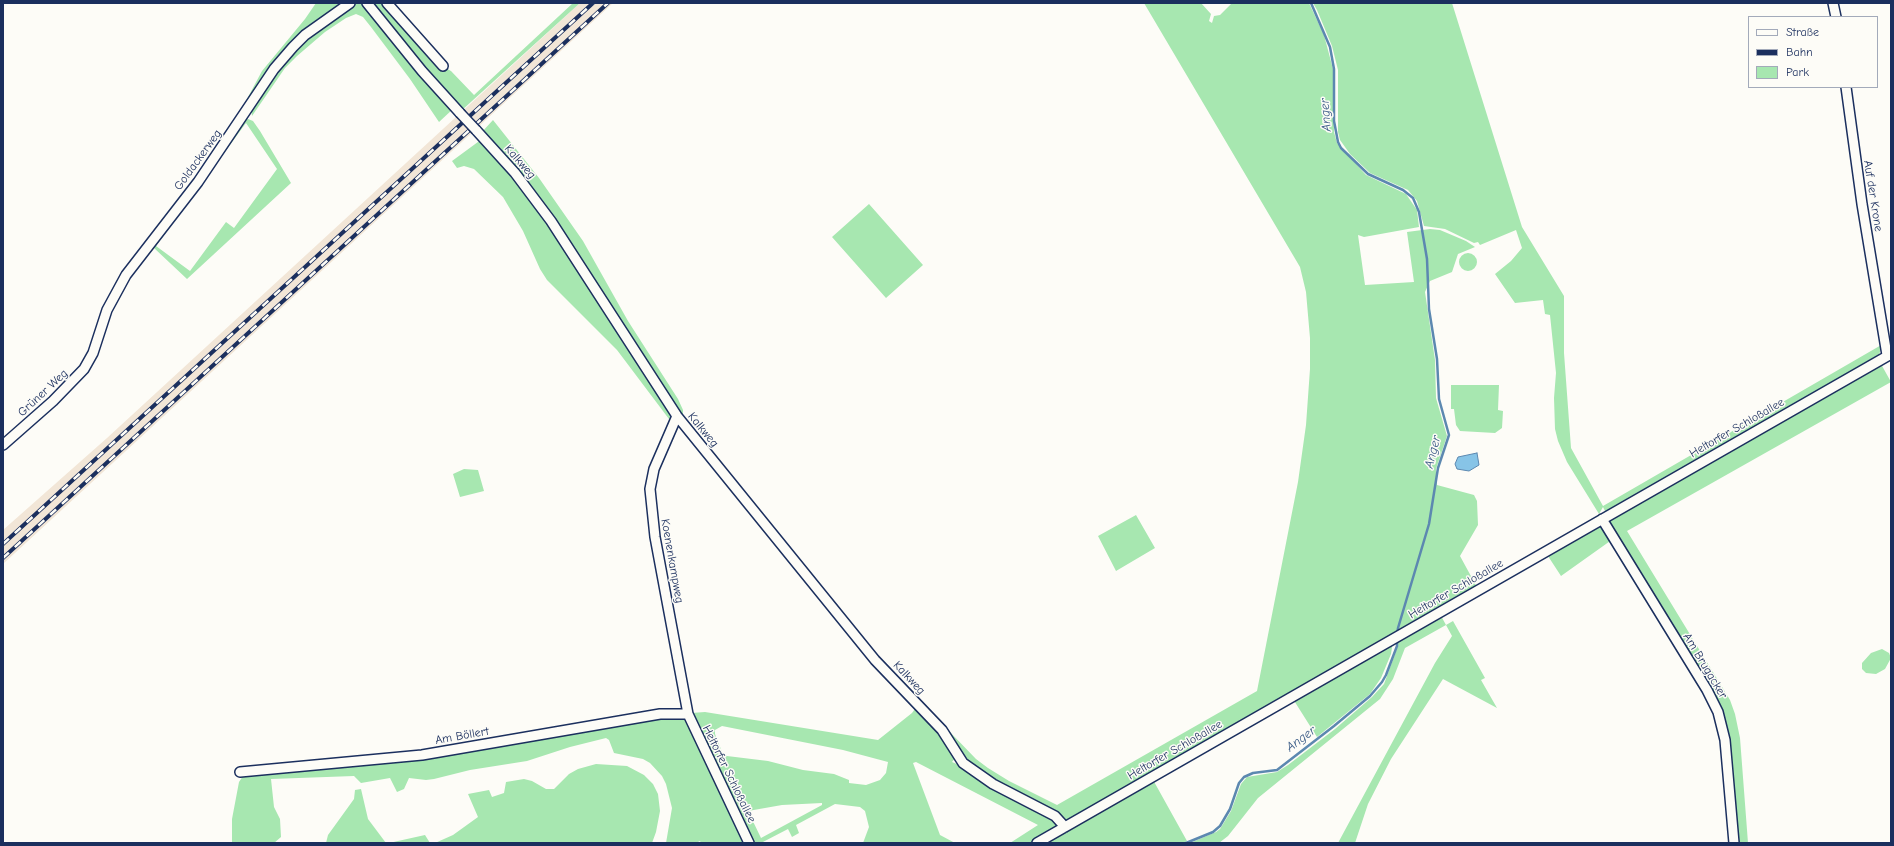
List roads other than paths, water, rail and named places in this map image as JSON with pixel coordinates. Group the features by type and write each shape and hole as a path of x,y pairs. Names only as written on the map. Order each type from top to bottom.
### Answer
{"street":[{"name":"Goldackerweg","path":"93,353 107,310 126,275 198,182 274,69 293,46 305,35 350,3"},
{"name":"Kalkweg","path":"367,3 422,71 515,173 551,221 677,416 871,655 942,730 966,767 993,784 1055,816 1065,827"},
{"path":"387,3 443,66"},
{"path":"1833,3 1836,16"},
{"name":"Auf der Krone","path":"1846,88 1859,184 1889,354"},
{"name":"Grüner Weg","path":"3,445 53,401 79,375 93,353"},
{"name":"Heltorfer Schloßallee","path":"1037,843 1889,354"},
{"name":"Koenenkampweg","path":"677,416 654,469 650,488 653,522 688,714"},
{"name":"Am Brugacker","path":"1602,519 1707,690 1718,712 1725,740 1734,843"},
{"name":"Am Böllert","path":"240,772 422,755 660,714 688,714"},
{"name":"Heltorfer Schloßallee","path":"688,714 749,843"}],"water":[{"path":"1477,453 1479,465 1469,471 1457,469 1455,464 1458,457"}],"waterway":[{"name":"Anger","path":"1311,3 1330,47 1334,69 1334,121 1338,142 1341,148 1368,174 1403,190 1413,198 1419,212 1427,259 1429,309 1437,359 1439,399 1449,435 1438,468 1429,524 1397,635"},
{"name":"Anger","path":"1186,843 1213,832 1220,826 1230,809 1239,783 1244,777 1253,773 1277,770 1370,696 1386,675 1397,646 1397,640"}],"railway":[{"path":"3,544 593,3"},
{"path":"3,558 608,3"}]}
